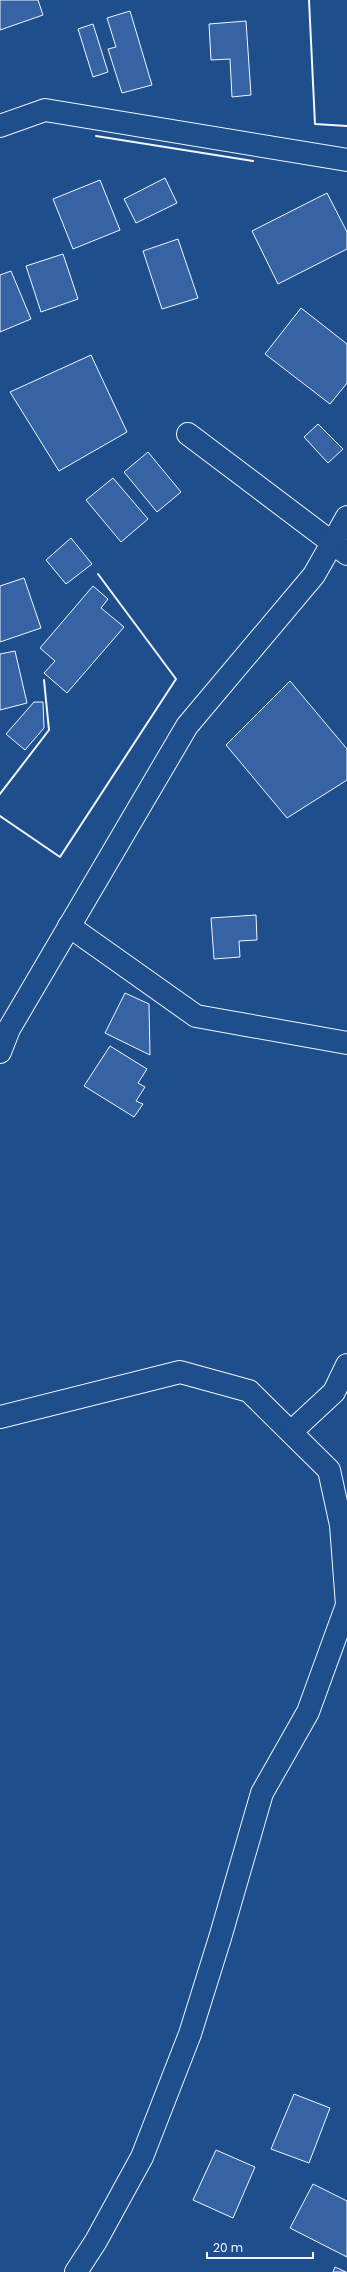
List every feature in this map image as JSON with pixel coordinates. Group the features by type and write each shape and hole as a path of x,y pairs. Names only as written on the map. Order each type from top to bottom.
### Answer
{"street":[{"path":"0,126 45,110 347,160"},
{"path":"188,434 340,548"},
{"path":"0,1052 9,1029 186,726 314,575 340,548 347,517"},
{"path":"69,926 196,1016 347,1043"},
{"path":"291,1432 334,1392 347,1365"},
{"path":"0,1417 180,1372 249,1391 329,1470 341,1525 345,1557 347,1605 308,1712 262,1793 220,1938 190,2034 142,2157 96,2241 76,2272"}],"building":[{"path":"0,0 38,0 43,15 0,30"},
{"path":"130,11 152,85 122,93 108,49 116,47 107,18"},
{"path":"246,21 251,95 232,97 230,59 211,60 209,24"},
{"path":"93,24 108,72 93,77 78,29"},
{"path":"165,178 177,203 136,223 124,199"},
{"path":"100,180 120,230 73,249 53,199"},
{"path":"327,193 347,232 347,249 278,284 252,231"},
{"path":"178,239 198,298 162,309 143,251"},
{"path":"63,254 78,299 41,312 26,266"},
{"path":"11,271 31,319 0,332 0,275"},
{"path":"301,308 347,344 347,383 330,404 265,354"},
{"path":"91,355 127,432 59,471 10,392"},
{"path":"318,424 343,449 328,463 304,437"},
{"path":"148,452 181,492 157,512 124,472"},
{"path":"113,478 148,519 121,542 86,500"},
{"path":"71,538 92,564 66,584 46,560"},
{"path":"24,578 41,628 0,642 0,586"},
{"path":"93,586 108,599 101,608 124,627 67,693 44,673 55,661 40,648"},
{"path":"15,651 27,703 0,710 0,654"},
{"path":"290,681 347,749 347,780 287,818 226,745"},
{"path":"34,702 43,702 44,728 25,750 6,734"},
{"path":"256,915 257,940 239,941 240,957 214,959 211,918"},
{"path":"125,993 149,1004 150,1055 105,1033"},
{"path":"110,1046 147,1069 138,1083 145,1087 136,1101 143,1104 134,1117 84,1086"},
{"path":"294,2094 330,2108 309,2163 271,2149"},
{"path":"216,2150 255,2167 233,2218 193,2200"},
{"path":"313,2184 347,2201 347,2257 290,2228"},
{"path":"335,2267 346,2272 333,2272"}],"wall":[{"path":"309,0 315,124 347,126"},
{"path":"96,136 253,161"},
{"path":"0,816 60,857 176,679 98,574"},
{"path":"0,794 49,730 44,680"}]}
